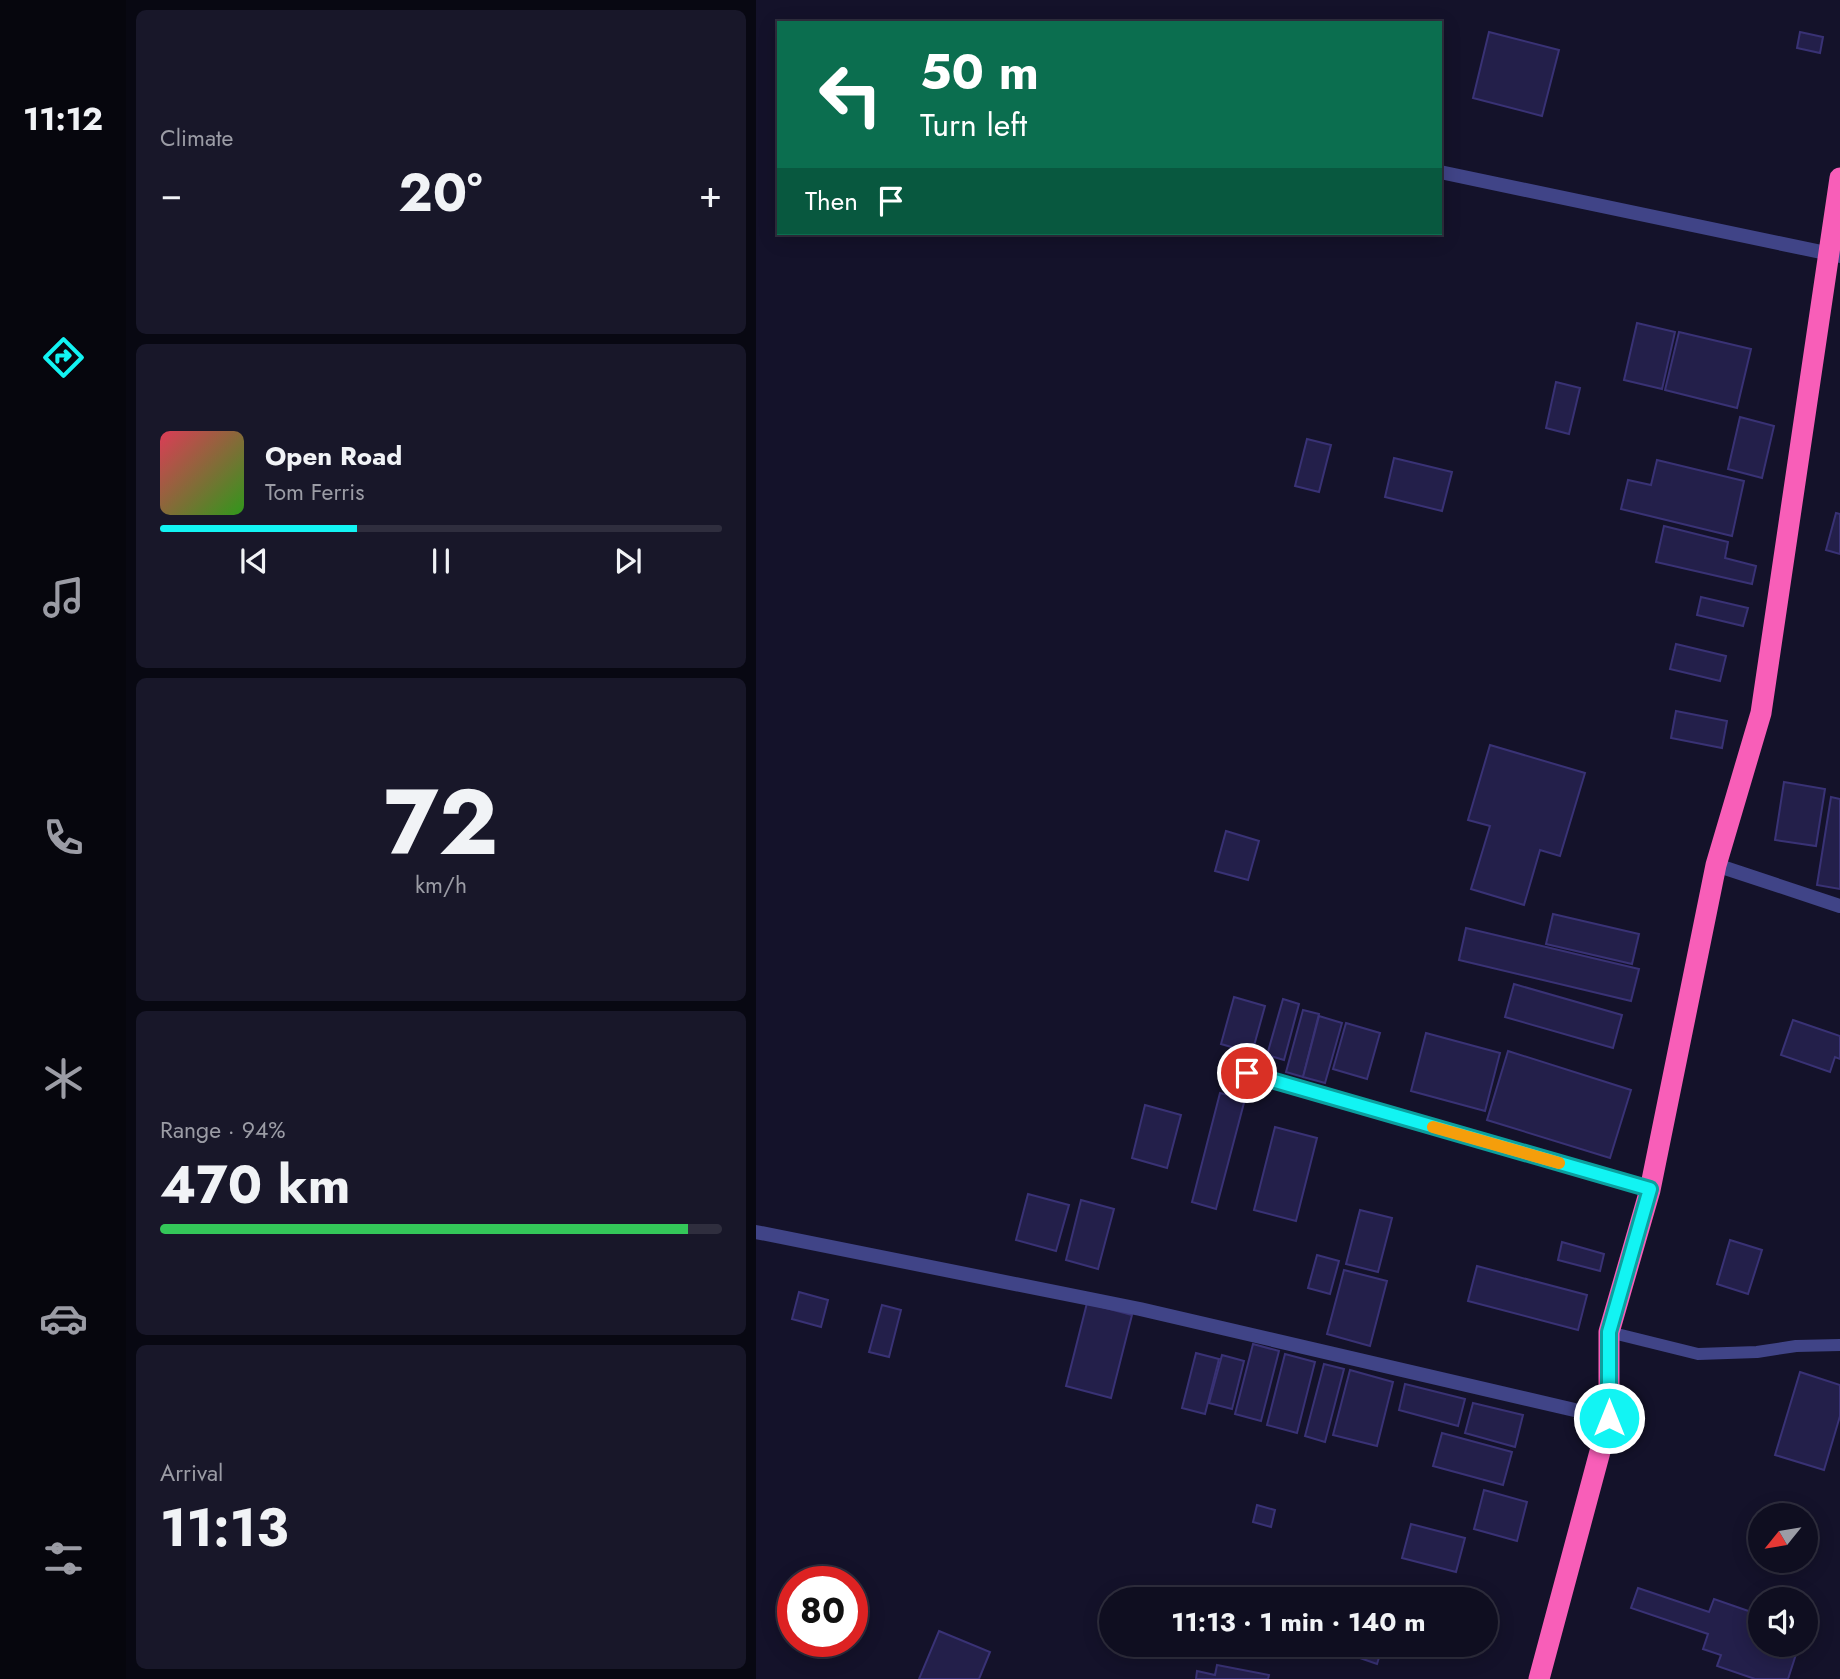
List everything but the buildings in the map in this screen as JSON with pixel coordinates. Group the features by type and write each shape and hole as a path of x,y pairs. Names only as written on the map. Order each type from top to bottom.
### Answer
{"highway":[{"path":"1539,1679 1609,1418 1609,1332 1650,1189 1716,865 1761,713 1834,255 1840,178"}],"street":[{"path":"1442,172 1834,255"},
{"path":"1716,865 1840,906"},
{"path":"1247,1073 1650,1189"},
{"path":"756,1231 1140,1309 1609,1418"}],"lane":[{"path":"1609,1332 1698,1354 1840,1345"}],"slow traffic":[{"path":"1433,1127 1559,1163"}],"route":[{"path":"1247,1073 1650,1189 1609,1332 1609,1418"}]}
